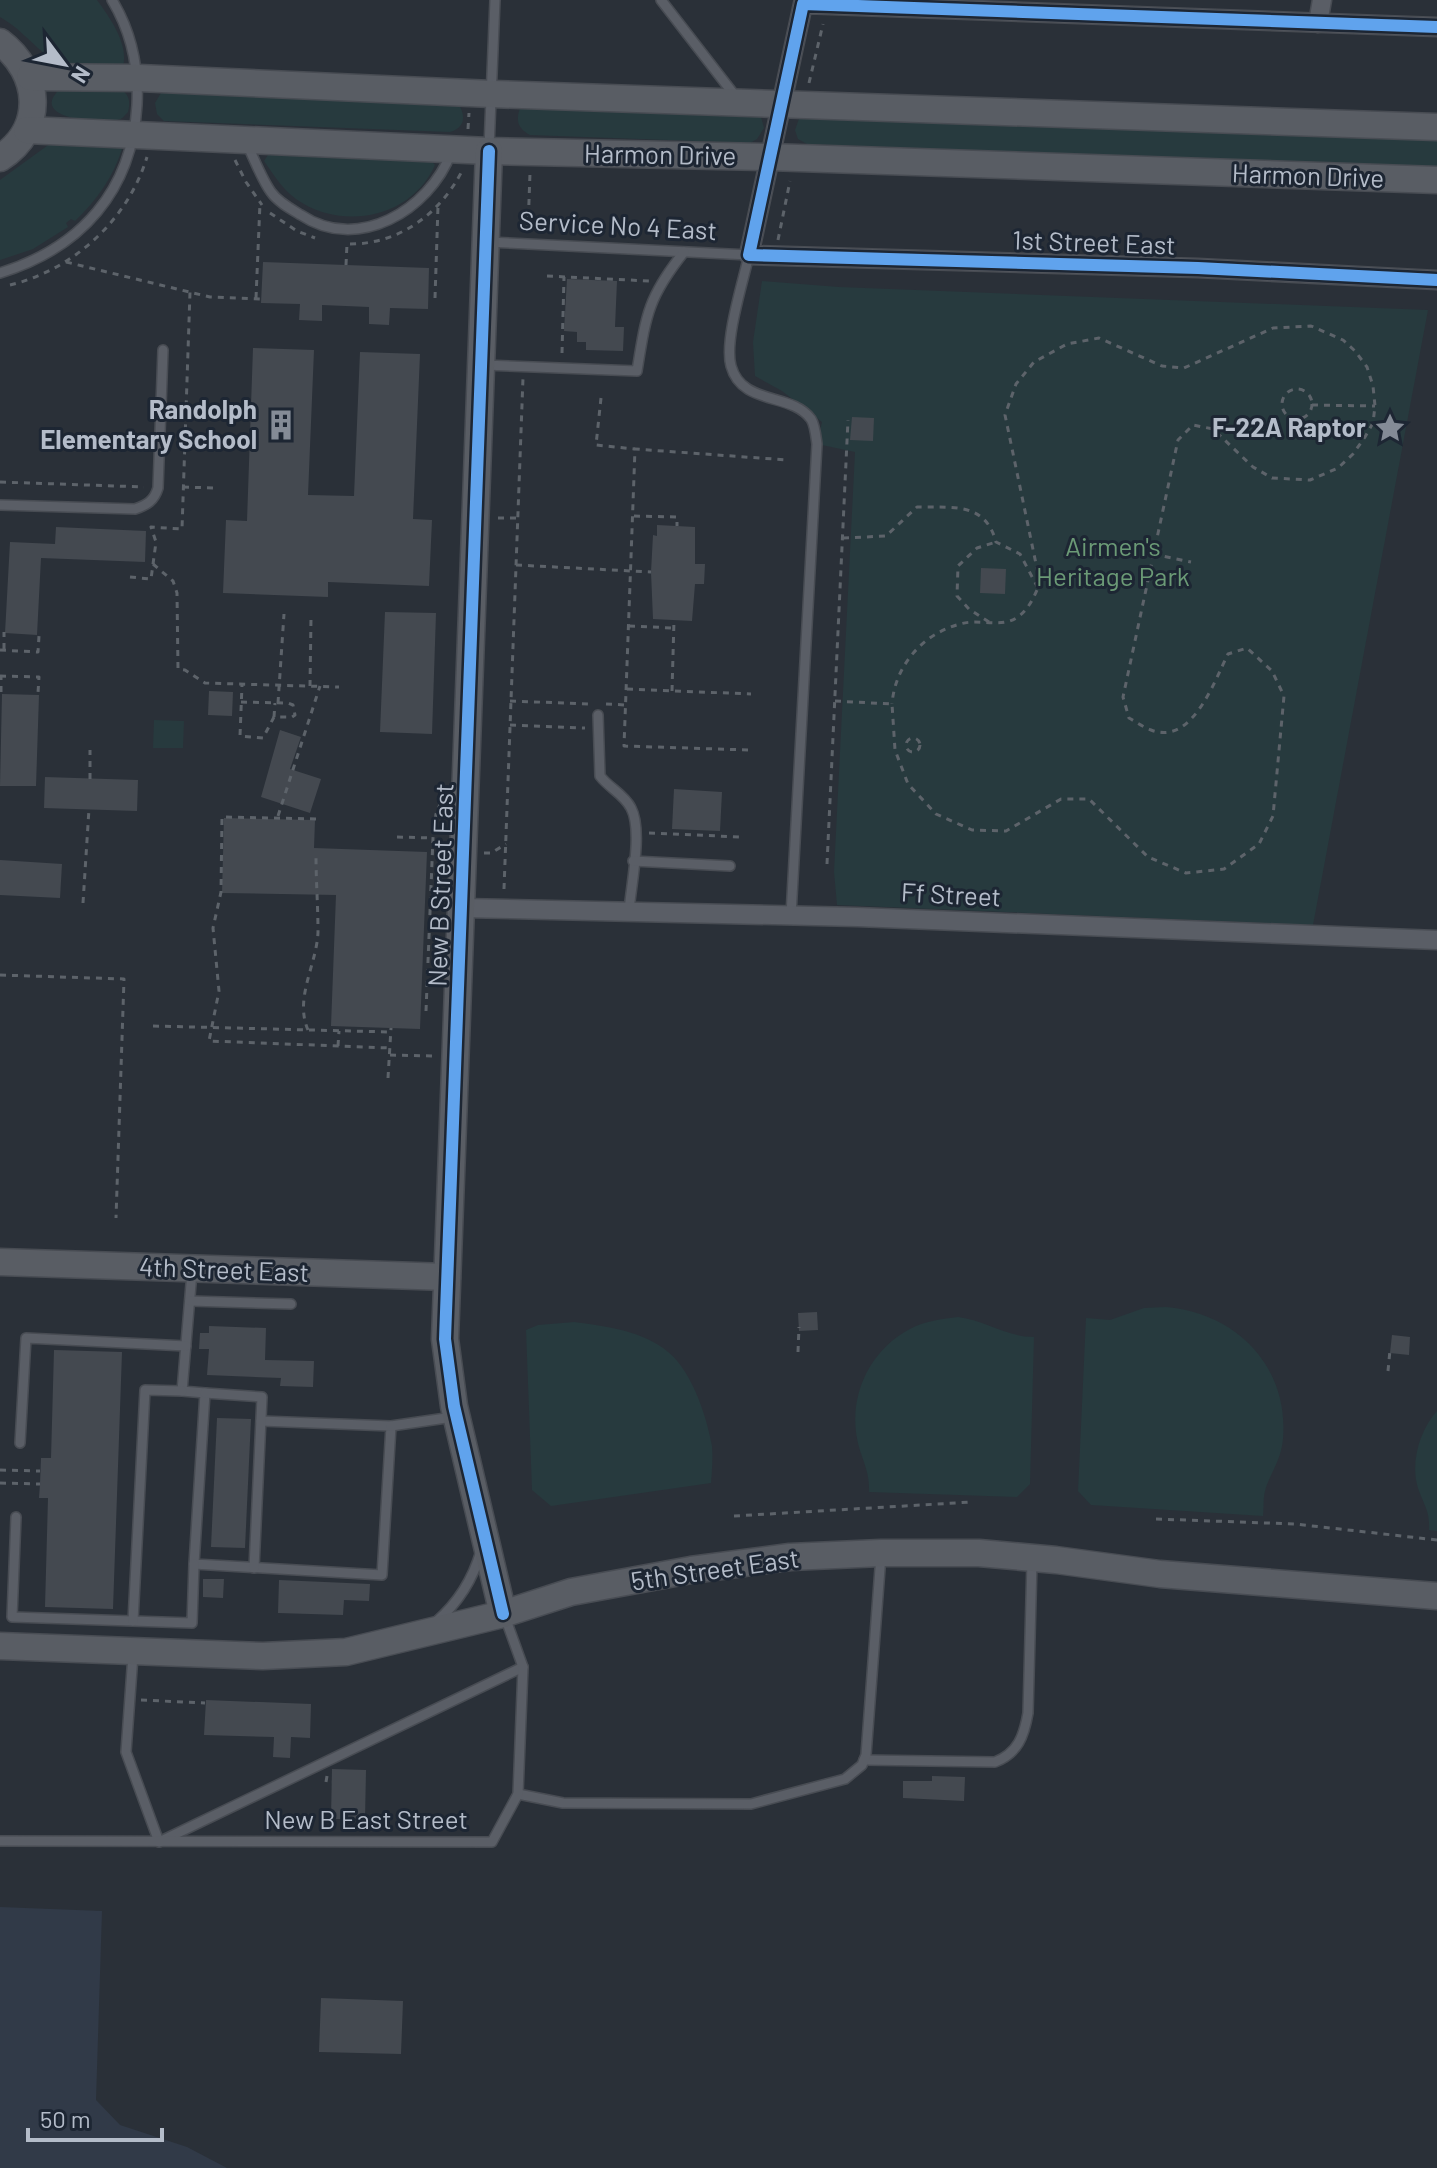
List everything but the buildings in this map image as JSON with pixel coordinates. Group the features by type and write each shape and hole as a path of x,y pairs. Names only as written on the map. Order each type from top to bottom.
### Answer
{"street":[{"path":"1318,23 1322,0"},
{"path":"749,255 803,2 827,5 950,4 1437,27"},
{"path":"0,42 16,53 30,77 33,103 27,130 11,151 0,158"},
{"name":"Harmon Drive","path":"30,77 139,78 1437,127"},
{"name":"Harmon Drive","path":"27,130 142,144 239,149 769,157 1437,180"},
{"name":"New B Street East","path":"470,151 485,242 445,1339 457,1417 503,1614"},
{"name":"1st Street East","path":"749,255 1198,268 1437,280"},
{"name":"Ff Street","path":"463,908 791,915 1437,940"},
{"name":"4th Street East","path":"0,1262 447,1277"},
{"name":"5th Street East","path":"0,1646 291,1656 346,1652 503,1614 571,1592 691,1570 790,1557 881,1553 979,1553 1160,1574 1437,1596"}],"lane":[{"path":"0,273 60,246 95,215 142,144 139,78 132,44 112,0"},
{"path":"239,149 271,193 308,220 334,229 360,229 403,213 421,200 443,174 470,151 495,0"},
{"path":"661,0 740,102"},
{"name":"Service No 4 East","path":"485,242 749,255"},
{"path":"481,365 637,371 646,315 660,281 684,252"},
{"path":"749,255 730,343 731,366 739,381 763,399 787,401 812,420 817,444 791,915"},
{"path":"0,505 135,509 148,504 158,488 163,350"},
{"path":"598,715 600,776 632,809 636,833 629,911"},
{"path":"633,861 730,866"},
{"path":"182,1391 192,1269"},
{"path":"190,1301 291,1304"},
{"path":"20,1443 26,1338 186,1346"},
{"path":"133,1621 145,1390 262,1397 254,1568"},
{"path":"16,1517 12,1617 192,1623 205,1393"},
{"path":"261,1421 391,1426 457,1417"},
{"path":"194,1564 382,1575 391,1426"},
{"path":"423,1633 447,1612 464,1591 475,1571 485,1536"},
{"path":"518,1794 563,1803 751,1804 845,1779 864,1760 881,1553"},
{"path":"864,1760 995,1762 1007,1757 1018,1745 1028,1713 1032,1558"},
{"name":"New B East Street","path":"0,1841 492,1842 518,1794 523,1667 503,1614"},
{"path":"134,1651 126,1752 159,1842 523,1667"}],"path":[{"path":"808,85 827,5"},
{"path":"339,244 371,242 396,234 425,219 438,206 466,165 481,93"},
{"path":"6,286 28,281 66,262 100,235 142,175 142,144"},
{"path":"66,262 210,297 259,298 260,203 239,149"},
{"path":"527,244 531,161"},
{"path":"772,255 778,240 792,170"},
{"path":"260,203 283,223 321,240"},
{"path":"435,298 438,206"},
{"path":"346,265 347,244"},
{"path":"547,276 660,281"},
{"path":"562,353 564,276"},
{"path":"130,577 151,579 156,542 151,527 182,529 190,292"},
{"path":"1311,326 1343,340 1367,367 1375,406 1373,423 1353,454 1338,468 1310,480 1272,478 1253,467 1213,429 1193,425 1178,440 1123,697 1129,718 1153,732 1174,733 1194,718 1228,654 1247,648 1272,671 1284,696 1273,816 1259,844 1224,869 1186,873 1148,857 1089,799 1061,799 1006,831 972,830 936,814 908,784 895,750 892,704 893,688 906,660 931,636 961,623 1011,621 1030,606 1040,583 1005,415 1016,384 1034,362 1067,344 1099,338 1162,366 1184,368 1273,328 1311,326"},
{"path":"504,889 524,366"},
{"path":"1296,389 1309,395 1312,405 1304,417 1295,418 1287,414 1282,402 1286,393 1296,389"},
{"path":"601,398 596,445 787,460"},
{"path":"1312,405 1375,406"},
{"path":"827,864 848,420"},
{"path":"1373,423 1384,426"},
{"path":"635,449 624,746 748,750"},
{"path":"0,482 144,487"},
{"path":"183,487 213,488"},
{"path":"842,538 886,536 917,507 962,508 983,515 992,528 996,542"},
{"path":"632,516 677,517 677,526"},
{"path":"989,622 969,609 957,596 958,566 977,548 996,542 1020,554 1038,588"},
{"path":"1153,554 1191,562"},
{"path":"153,564 173,581 177,593 178,669 205,683 339,687"},
{"path":"516,565 651,572"},
{"path":"242,685 240,736 263,738 274,717 284,614"},
{"path":"310,686 311,618"},
{"path":"672,691 674,620"},
{"path":"628,626 673,628"},
{"path":"4,632 2,650 38,652 39,636"},
{"path":"1,692 1,676 39,677 38,693"},
{"path":"277,818 320,686"},
{"path":"626,689 751,694"},
{"path":"510,701 626,705"},
{"path":"835,701 892,704"},
{"path":"241,702 293,705 295,715 292,717 274,717"},
{"path":"510,725 625,729"},
{"path":"895,750 907,747"},
{"path":"90,750 90,779"},
{"path":"426,1011 433,838 436,814 447,792"},
{"path":"83,903 89,809"},
{"path":"316,819 222,817 221,892 213,928 219,991 209,1041 390,1048"},
{"path":"636,833 741,837"},
{"path":"397,837 433,838"},
{"path":"308,1030 304,1000 318,932 316,856"},
{"path":"0,975 124,979 116,1218"},
{"path":"153,1026 391,1030 388,1078"},
{"path":"338,1046 339,1031"},
{"path":"390,1055 456,1057"},
{"path":"798,1352 799,1327"},
{"path":"1388,1371 1390,1350"},
{"path":"0,1470 40,1471"},
{"path":"0,1483 40,1484"},
{"path":"734,1516 972,1502"},
{"path":"1156,1519 1295,1524 1437,1540"},
{"path":"130,1700 205,1703"}],"shaded area":[{"path":"0,1907 102,1911 96,2100 120,2125 187,2147 227,2168 0,2168"}],"green space":[{"path":"0,0 97,0 121,40 123,67 82,66 53,58 0,17"},
{"path":"61,88 119,88 128,98 128,112 121,119 108,121 70,117 53,107 53,98"},
{"path":"166,90 457,102 463,120 459,127 450,132 164,121 157,114 155,103"},
{"path":"520,108 757,113 764,128 750,143 530,135 522,130 519,123"},
{"path":"800,116 1437,134 1437,167 807,144 798,139 795,130"},
{"path":"51,143 123,146 104,187 75,221 71,219 66,223 68,227 33,249 0,260 0,180"},
{"path":"268,155 431,161 435,165 424,183 409,198 392,208 353,217 314,209 296,199 264,161"},
{"name":"Airmen's Heritage Park","path":"762,281 839,287 1428,310 1313,925 837,905 834,872 855,452 817,444 822,422 782,391 755,376 753,342"},
{"path":"154,720 184,721 183,748 153,748"},
{"path":"1144,1308 1191,1311 1235,1332 1253,1348 1277,1388 1283,1413 1283,1439 1265,1491 1263,1516 1091,1505 1078,1491 1086,1318 1110,1320"},
{"path":"958,1317 1034,1337 1030,1484 1017,1497 869,1492 868,1476 857,1441 855,1416 867,1372 885,1348 910,1329 927,1322"},
{"path":"574,1322 632,1333 653,1342 673,1356 696,1392 706,1420 712,1446 711,1483 551,1506 532,1490 526,1330 538,1325"},
{"path":"1437,1411 1437,1531 1429,1530 1428,1513 1418,1488 1415,1468 1421,1437"}],"cycle path":[{"path":"1437,27 803,4 749,255 1198,268 1437,280"},
{"path":"489,151 445,1339 454,1406 503,1614"}],"place":[{"name":"Randolph Elementary School","path":"281,425"},
{"name":"F-22A Raptor","path":"1390,428"}]}
